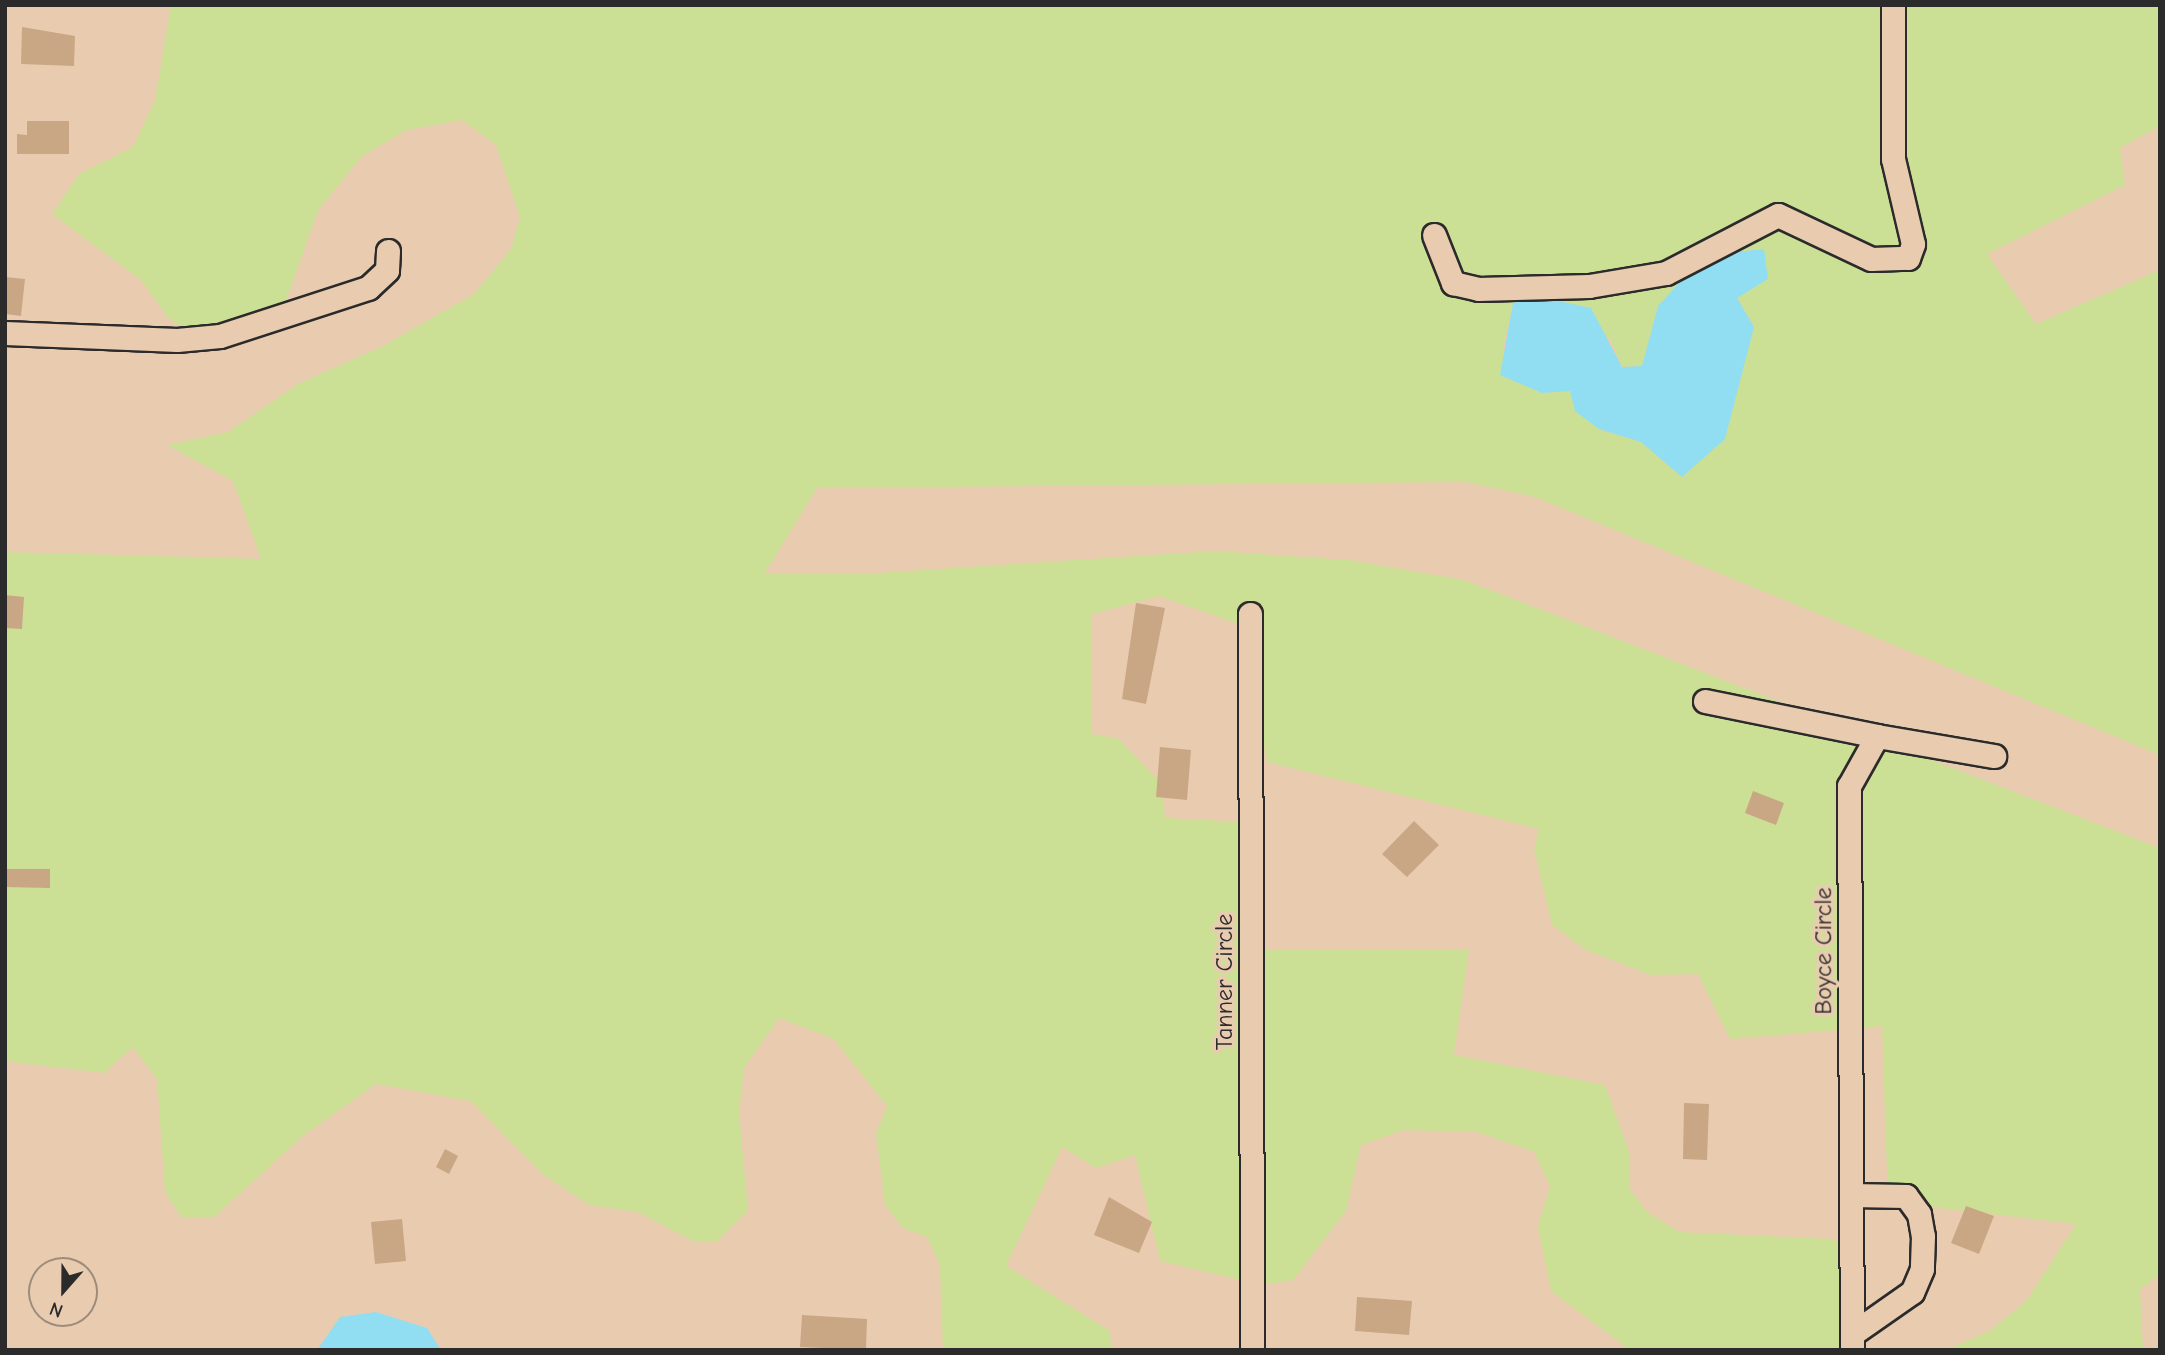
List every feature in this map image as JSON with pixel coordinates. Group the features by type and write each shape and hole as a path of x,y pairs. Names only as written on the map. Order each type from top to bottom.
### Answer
{"street":[{"path":"1434,235 1453,283 1478,289 1588,286 1666,273 1778,215 1871,259 1908,258 1913,244 1893,159 1894,5"},
{"path":"5,333 177,340 220,335 368,288 387,270 388,251"},
{"name":"Tanner Circle","path":"1250,614 1252,1350"},
{"path":"1705,701 1877,736 1994,756"},
{"name":"Boyce Circle","path":"1852,1342 1849,786 1877,736"},
{"path":"1851,1195 1906,1196 1919,1214 1923,1236 1922,1269 1912,1292 1852,1342"}],"green space":[{"path":"171,5 2160,5 2160,126 2120,148 2125,185 1987,254 2036,324 2160,270 2160,755 1535,497 1466,482 817,488 765,573 863,574 1215,551 1349,560 1464,580 2160,848 2160,1274 2140,1290 2143,1350 1947,1350 1991,1330 2026,1301 2076,1224 1888,1202 1882,1026 1730,1039 1698,974 1651,975 1586,950 1552,925 1534,848 1539,829 1267,762 1241,625 1159,596 1092,614 1092,734 1119,739 1161,783 1165,818 1244,822 1246,949 1469,949 1454,1055 1605,1085 1629,1152 1630,1189 1647,1212 1679,1232 1831,1239 1849,1246 1843,1350 1630,1350 1551,1291 1538,1227 1550,1186 1534,1152 1477,1132 1404,1130 1361,1145 1346,1211 1293,1280 1262,1285 1160,1261 1135,1155 1096,1168 1062,1147 1006,1266 1110,1331 1111,1350 943,1350 940,1265 927,1237 903,1228 885,1205 876,1134 887,1106 834,1039 779,1018 744,1068 739,1113 748,1211 716,1242 693,1241 638,1212 589,1205 545,1176 471,1101 376,1084 304,1135 213,1218 182,1218 165,1192 157,1079 133,1047 104,1073 5,1061 5,552 261,559 233,481 167,445 228,432 298,384 383,346 474,294 511,249 520,217 496,145 462,120 407,130 362,156 318,210 280,318 205,340 169,319 141,280 52,214 79,174 133,147 155,100","holes":["1764,249 1737,298 1754,327 1739,376 1682,476 1641,442 1598,429 1570,391 1542,393 1503,349 1513,303 1540,297 1610,339 1622,367 1643,366 1658,306 1734,252"]}],"water":[{"path":"1764,249 1768,279 1737,298 1754,327 1725,439 1682,477 1641,442 1599,429 1575,411 1570,391 1542,393 1500,375 1513,303 1540,297 1591,308 1622,367 1642,366 1658,306 1680,282 1735,252"},
{"path":"376,1312 427,1328 441,1350 317,1350 340,1317"}],"building":[{"path":"22,27 75,36 74,66 21,64"},
{"path":"27,121 69,121 69,154 17,154 17,134 27,135"},
{"path":"5,277 25,279 21,316 5,314"},
{"path":"5,595 24,597 22,629 5,628"},
{"path":"1136,603 1165,608 1146,704 1122,699"},
{"path":"1160,747 1191,750 1187,800 1156,797"},
{"path":"1753,791 1784,803 1776,825 1745,813"},
{"path":"1414,821 1439,845 1407,877 1382,854"},
{"path":"5,869 50,869 50,888 5,887"},
{"path":"1684,1103 1709,1104 1707,1160 1683,1159"},
{"path":"445,1149 458,1156 449,1174 436,1167"},
{"path":"1109,1197 1152,1222 1139,1253 1094,1235"},
{"path":"1966,1206 1994,1216 1979,1254 1951,1243"},
{"path":"402,1219 406,1261 375,1264 371,1222"},
{"path":"1357,1297 1412,1301 1409,1335 1355,1331"},
{"path":"802,1315 867,1319 866,1350 800,1347"}]}
